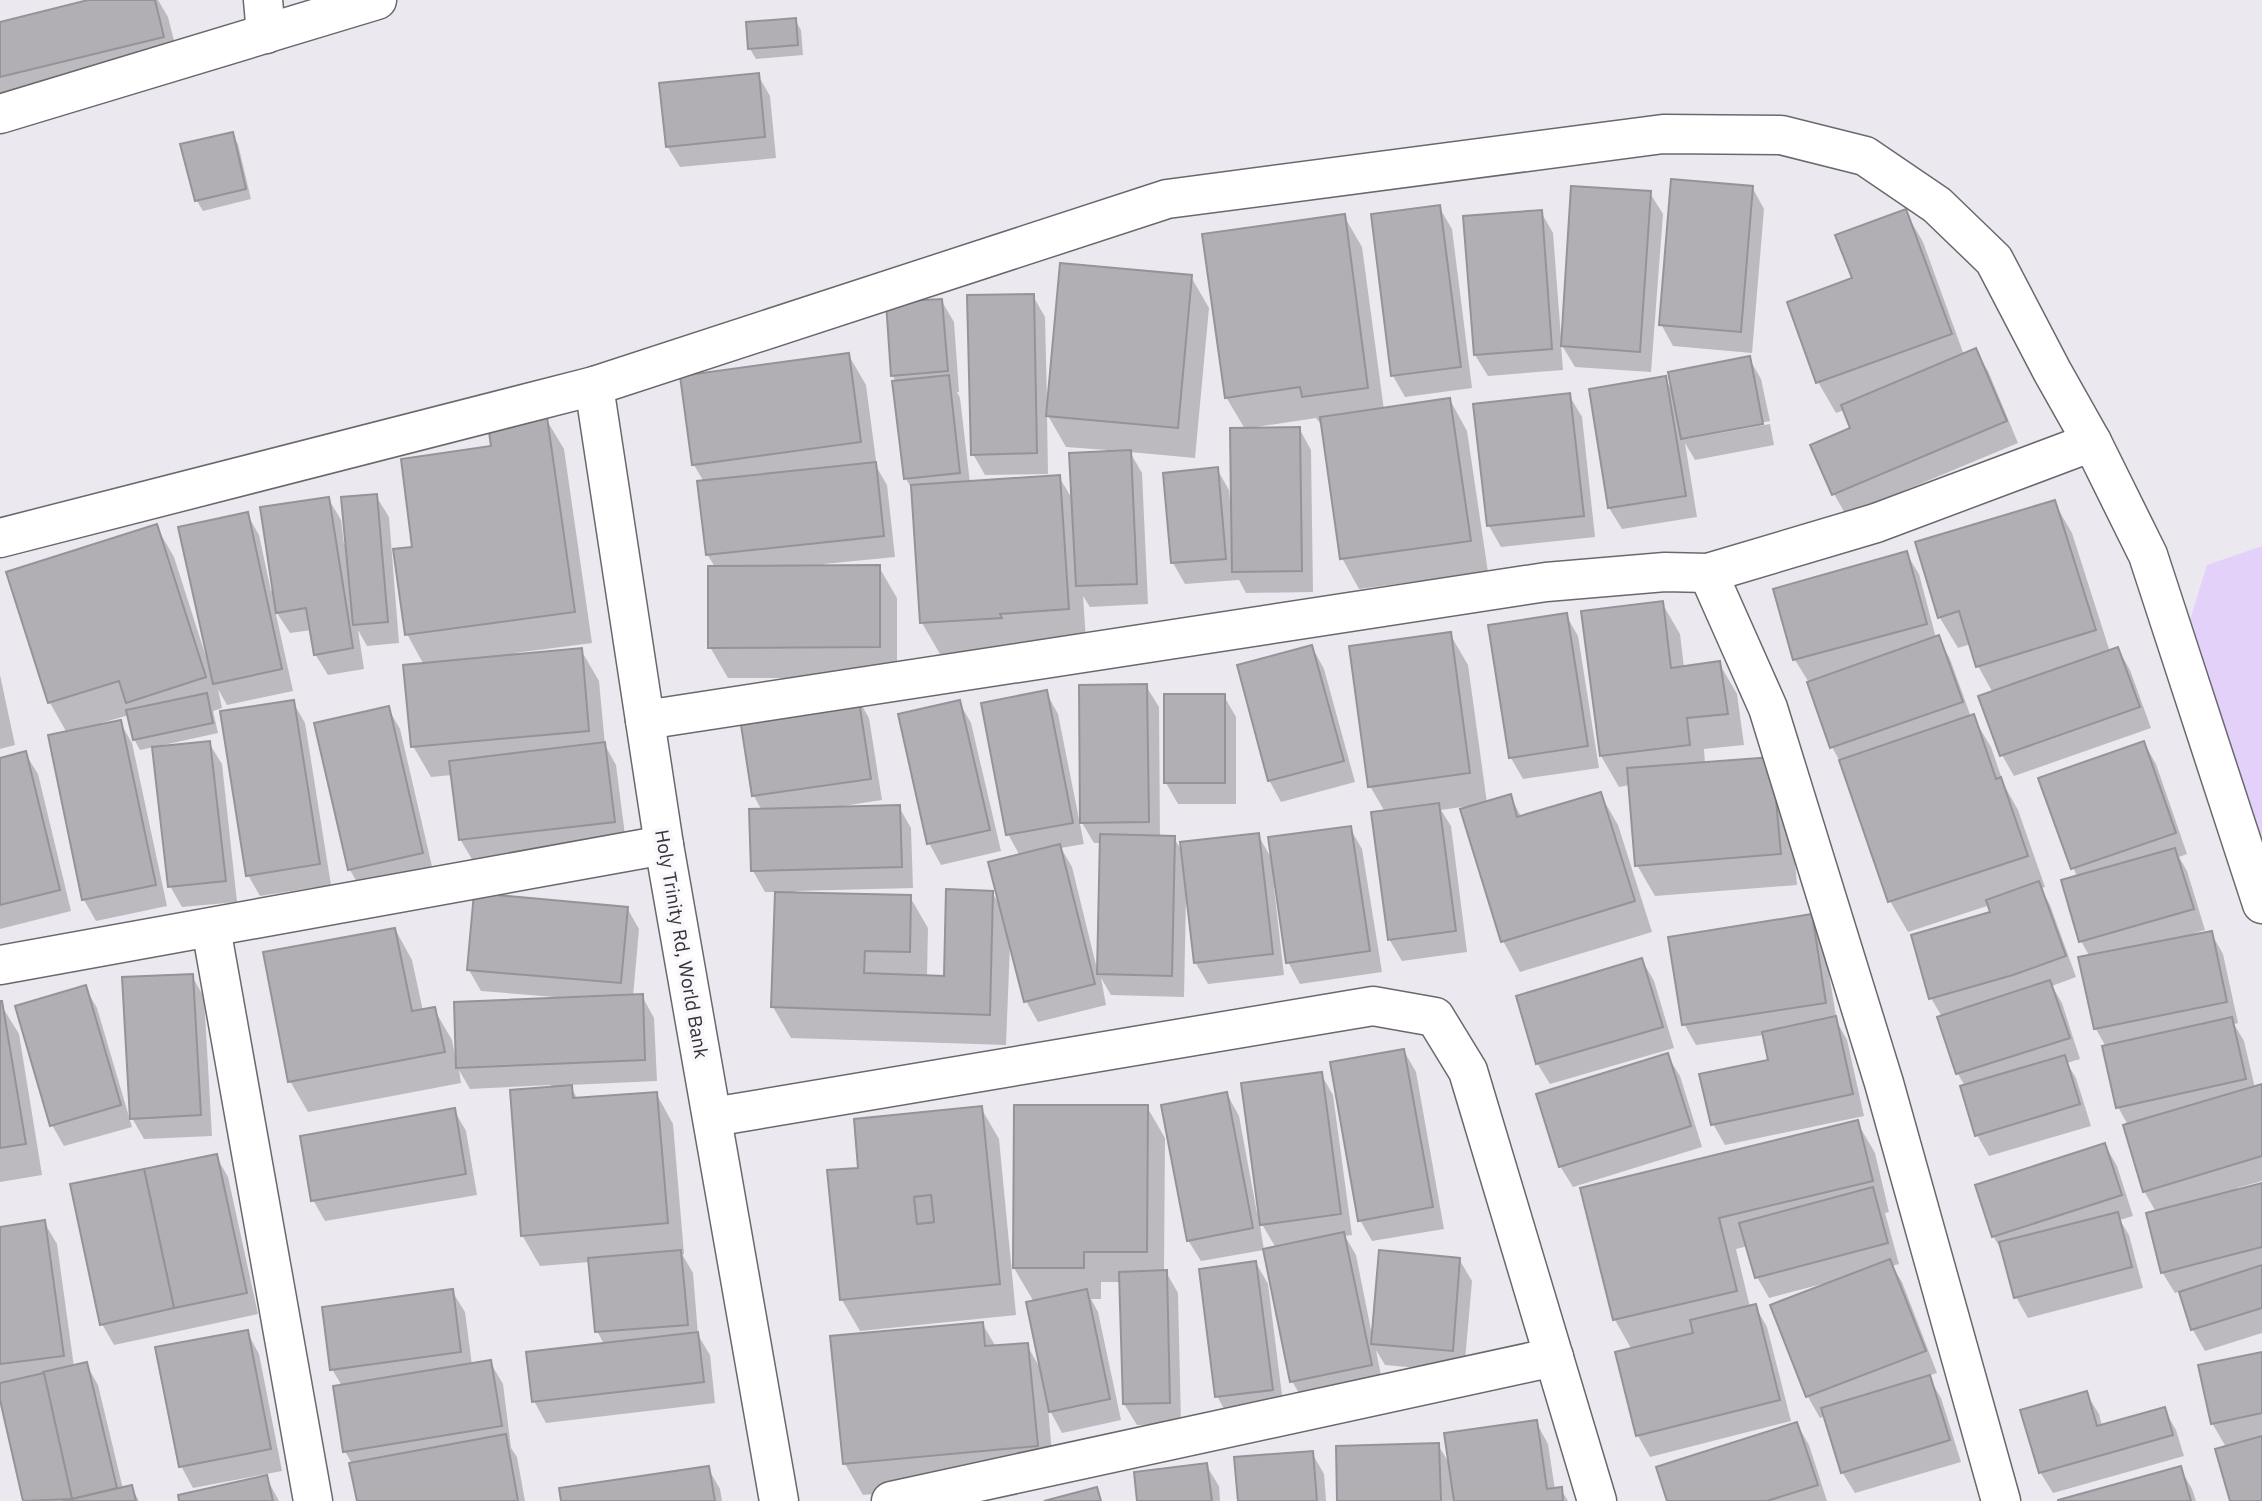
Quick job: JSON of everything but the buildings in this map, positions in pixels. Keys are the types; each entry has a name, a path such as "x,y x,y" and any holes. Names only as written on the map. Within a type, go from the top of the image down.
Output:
{"street":[{"path":"0,114 265,17 377,0"},
{"path":"0,538 594,386 1167,199 1663,134 1781,135 1865,156 1937,205 1994,260 2092,442 2148,555 2262,904"},
{"name":"Holy Trinity Rd, World Bank","path":"594,386 664,845 779,1501"},
{"path":"645,720 1546,582 1665,572 1708,573 1876,523 2092,442"},
{"path":"1708,573 1768,708 1884,1083 2001,1501"},
{"path":"0,965 664,845"},
{"path":"211,928 313,1501"},
{"path":"713,1117 1373,1006 1436,1017 1468,1070 1597,1501"},
{"path":"891,1501 1554,1357"}],"shaded area":[{"path":"2262,546 2262,859 2188,626 2207,565"}]}
